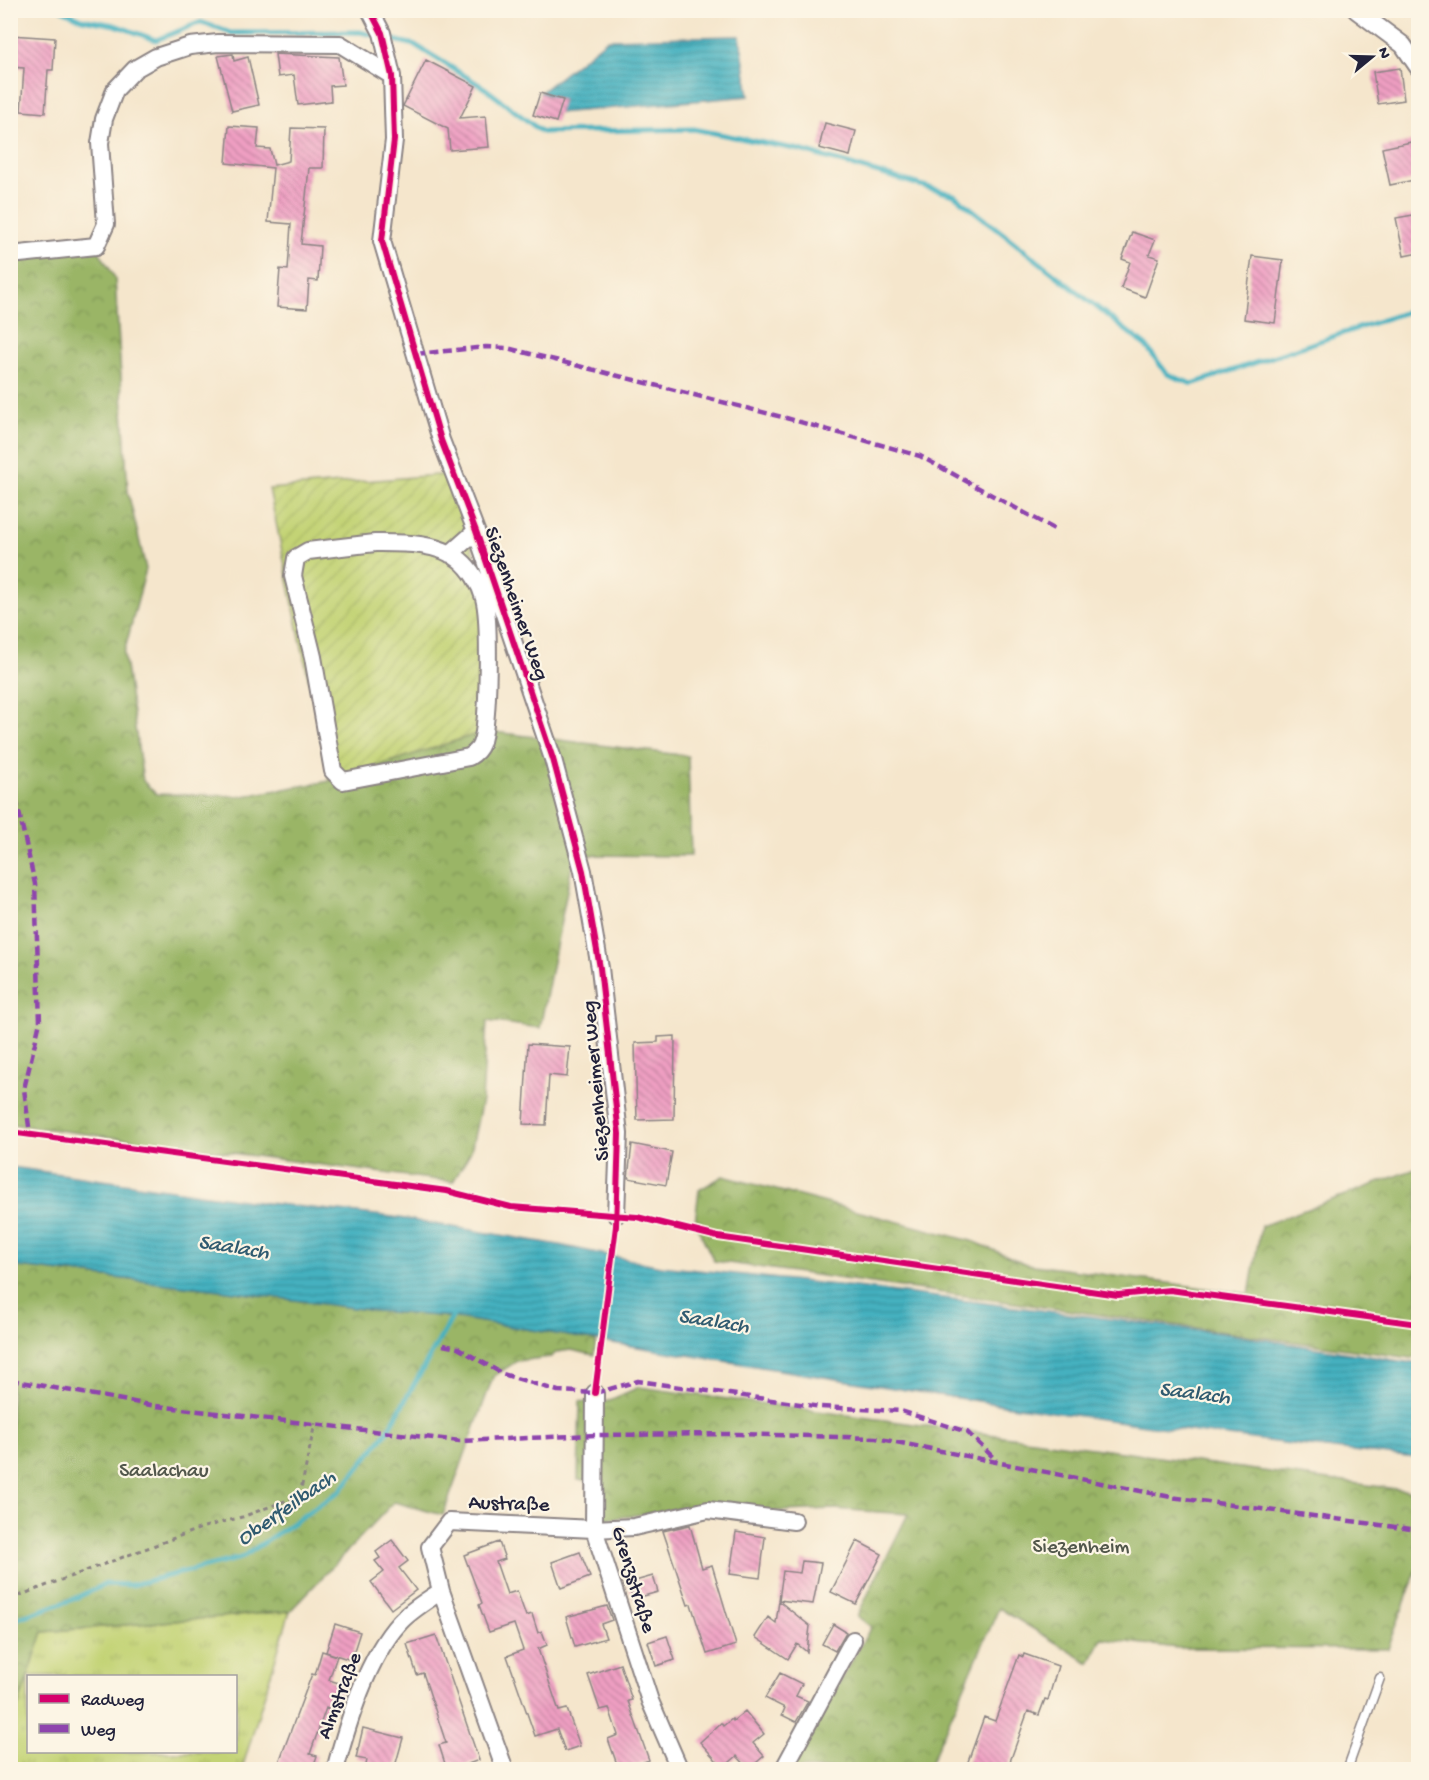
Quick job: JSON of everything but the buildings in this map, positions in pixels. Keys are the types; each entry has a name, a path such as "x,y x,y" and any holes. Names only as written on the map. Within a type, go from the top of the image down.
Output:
{"street":[{"name":"Siezenheimer Weg","path":"370,10 382,33 392,76 394,140 382,241 441,440 476,531 553,759 583,872 600,968 619,1134 616,1221"},
{"path":"1356,10 1403,45 1419,67"},
{"path":"10,255 96,246 106,224 100,143 104,119 115,90 135,69 156,57 190,46 218,43 340,44 392,76"},
{"path":"450,554 476,531"},
{"path":"375,543 404,543 450,554 471,571 486,607 486,712 481,744 469,757 343,782 333,771 315,667 293,576 296,558 308,551 375,543"},
{"name":"Grenzstraße","path":"595,1389 594,1529 650,1701 680,1770"},
{"name":"Austraße","path":"505,1770 441,1591 430,1547 449,1522 594,1529 634,1527 708,1510 794,1521"},
{"name":"Almstraße","path":"335,1770 366,1678 381,1646 401,1620 441,1591"},
{"path":"783,1770 853,1640"}],"lane":[{"path":"1347,1770 1380,1678"}],"path":[{"path":"595,1389 616,1221"},
{"path":"10,1599 204,1527 242,1517 293,1498 302,1485 315,1423"}],"green space":[{"path":"96,246 115,278 128,492 146,569 124,653 143,781 156,794 243,796 330,781 486,731 688,756 691,856 574,855 540,1028 487,1021 482,1100 471,1151 453,1182 11,1124 11,255"},
{"path":"449,474 485,590 486,731 330,781 269,489"},
{"path":"1418,1168 1418,1359 714,1261 695,1222 699,1190 723,1176 975,1242 1026,1264 1249,1294 1261,1226"},
{"name":"Saalachau","path":"11,1266 221,1290 376,1311 451,1317 596,1340 594,1355 571,1350 557,1352 551,1357 517,1361 493,1377 443,1515 394,1502 290,1611 43,1632 11,1728"},
{"name":"Siezenheim","path":"639,1387 1418,1492 1418,1566 1388,1649 1178,1648 1102,1639 1089,1663 999,1608 928,1769 791,1769 871,1627 857,1616 908,1514 833,1509 758,1512 710,1504 603,1520 604,1481 578,1480 580,1401 601,1404"},
{"path":"290,1611 242,1769 11,1770 11,1728 27,1678 27,1753 237,1753 237,1675 28,1675 42,1632"}],"water":[{"path":"740,36 749,96 558,113 563,100 540,93 608,39"},
{"name":"Saalach","path":"11,1167 249,1201 393,1217 559,1245 660,1266 864,1288 1228,1334 1418,1364 1418,1458 1297,1445 1055,1412 451,1317 376,1311 221,1290 11,1266"}],"waterway":[{"path":"62,10 82,19 115,25 156,40 201,22 231,33 360,32 415,45 486,89 542,132 694,129 800,150 954,195 1146,346 1167,374 1192,384 1418,308"},
{"name":"Oberfeilbach","path":"10,1621 71,1600 106,1584 131,1585 241,1558 340,1491 387,1432 454,1314"}],"marked path":[{"path":"416,354 486,347 507,348 786,418 920,456 1056,530"},
{"path":"10,772 35,884 40,1022 24,1089 30,1134"},
{"path":"443,1345 458,1348 503,1374 558,1391 595,1393 638,1381 821,1407 901,1411 967,1432 996,1460"},
{"path":"10,1380 156,1406 460,1441 595,1435 739,1434 876,1438 1171,1497 1418,1530"}],"cycle path":[{"path":"370,10 382,33 392,76 394,140 382,241 441,440 476,531 553,759 583,871 600,968 619,1134 616,1226 595,1393"},
{"path":"10,1132 447,1191 511,1207 637,1217 718,1237 1118,1295 1170,1290 1418,1324"}]}
